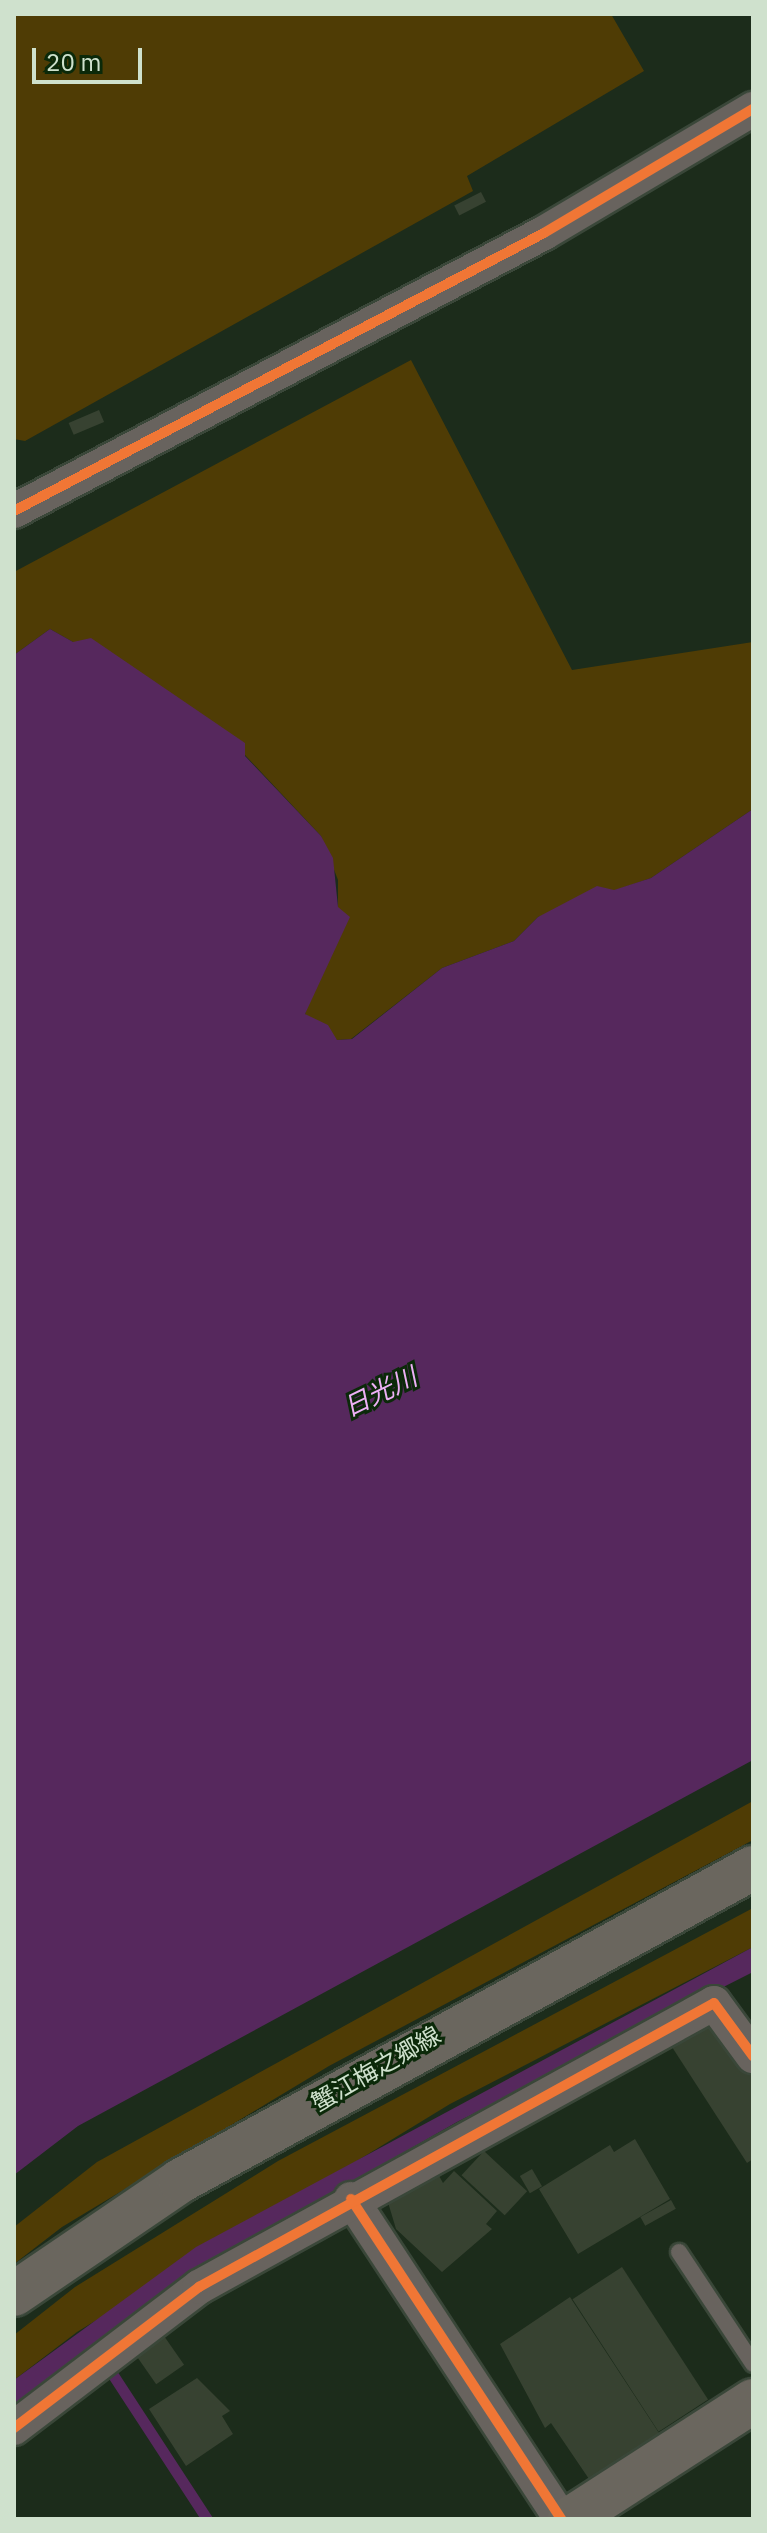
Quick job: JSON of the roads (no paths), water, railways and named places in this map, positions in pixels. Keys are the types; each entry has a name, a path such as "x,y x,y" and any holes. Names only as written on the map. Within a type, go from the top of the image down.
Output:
{"main road":[{"name":"蟹江梅之郷線","path":"14,2294 180,2181 753,1868"},
{"path":"570,2519 753,2401"}],"street":[{"path":"14,511 544,233 753,109"},
{"path":"14,2428 199,2287 351,2199 714,2003 753,2056"},
{"path":"351,2199 561,2519"}],"lane":[{"path":"679,2252 753,2364"}],"water":[{"name":"日光川","path":"50,629 73,642 91,638 245,743 245,756 321,836 333,858 338,907 350,917 305,1014 328,1025 337,1040 352,1039 442,968 514,941 538,917 597,886 614,890 651,878 753,809 753,1760 78,2126 14,2175 14,655"},
{"path":"753,1947 753,1972 457,2122 205,2266 14,2409 14,2380 196,2247"}],"waterway":[{"path":"113,2375 207,2519"}]}
